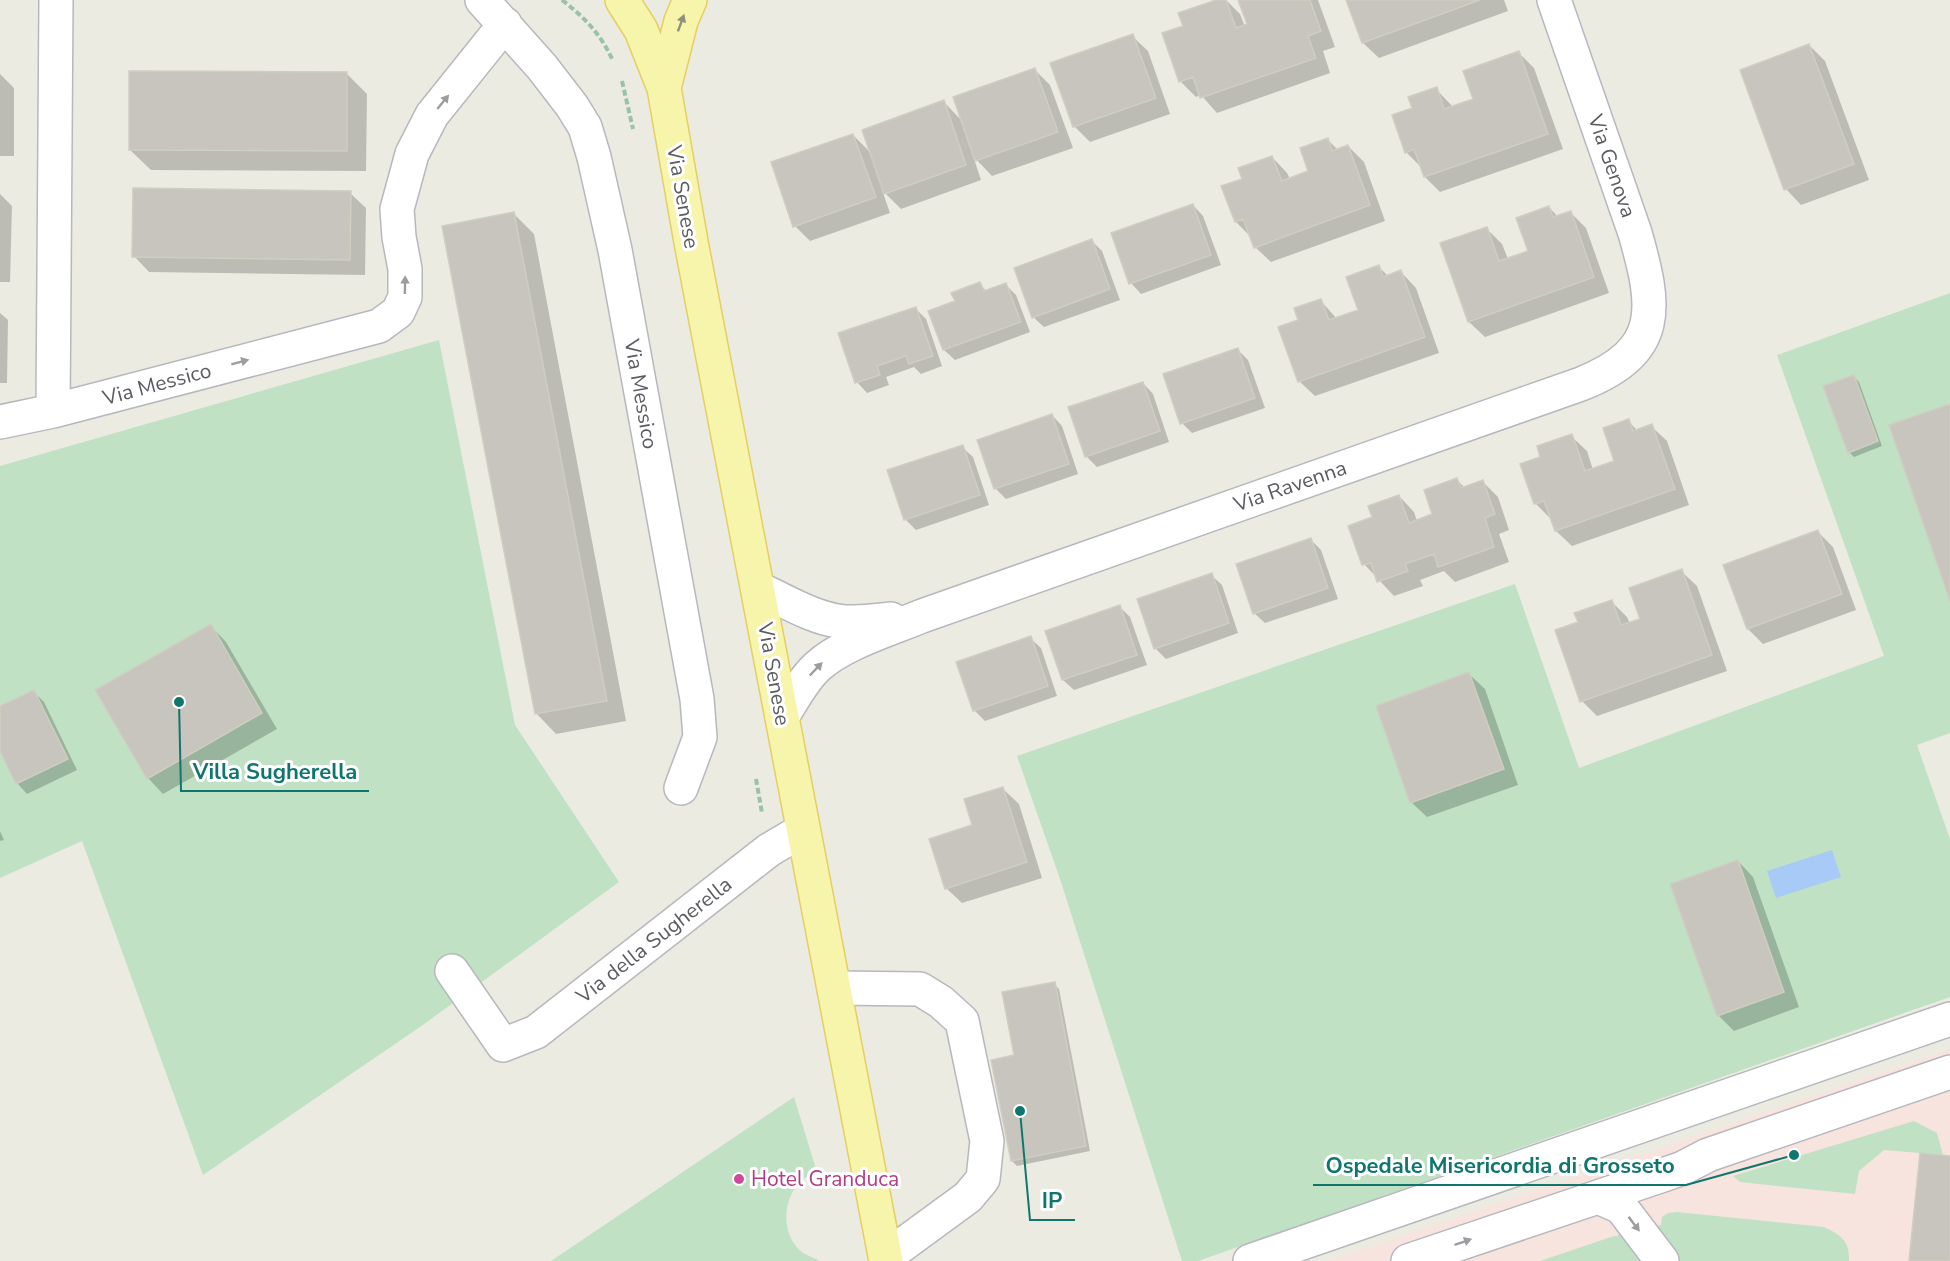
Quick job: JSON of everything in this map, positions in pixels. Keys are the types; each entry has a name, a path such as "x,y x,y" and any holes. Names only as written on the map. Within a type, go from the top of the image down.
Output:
{"main road":[{"name":"Via Senese","path":"622,0 640,30 664,88 691,242 886,1259"},
{"name":"Via Senese","path":"664,88 681,21 690,0"}],"street":[{"path":"53,411 56,0"},
{"name":"Via Messico","path":"482,0 505,24 572,106 585,127 597,169 615,250 697,699 700,737 681,788"},
{"name":"Via Genova","path":"1554,0 1641,254 1650,298 1645,335"},
{"name":"Via Messico","path":"0,422 53,411 379,326 398,312 405,297 405,269 397,209 412,154 432,115 505,24"},
{"name":"Via Ravenna","path":"782,717 806,680 824,660 857,643 922,616 1587,381 1615,367 1633,351 1645,335"},
{"name":"Via Ravenna","path":"759,589 836,621 865,622 922,616"},
{"name":"Via della Sugherella","path":"452,971 503,1045 536,1032 769,850 803,830"},
{"path":"834,988 920,990 941,1002 962,1022 987,1141 983,1179 968,1197 886,1259"},
{"path":"1250,1261 1950,1019"},
{"path":"1408,1261 1683,1168 1708,1155 1950,1072"},
{"path":"1683,1168 1726,1167 1950,1093"},
{"path":"1598,1197 1621,1207 1662,1261"}],"path":[{"path":"561,0 584,17 599,34 615,64"},
{"path":"621,79 635,139"},
{"path":"754,768 769,850"}],"shaded area":[{"path":"1950,1049 1950,1261 1328,1261"}],"green space":[{"path":"1950,293 1950,733 1917,745 1950,839 1950,997 1198,1261 1182,1261 1060,879 1017,756 1515,584 1579,768 1884,656 1777,355"},
{"path":"439,340 515,725 619,882 420,1027 203,1175 82,841 0,878 0,466"},
{"name":"Hotel Granduca","path":"794,1097 816,1169 802,1180 791,1196 787,1213 788,1231 796,1247 820,1261 551,1261"},
{"path":"1914,1121 1937,1133 1943,1155 1884,1150 1859,1171 1855,1194 1740,1182 1733,1176"},
{"path":"1677,1212 1824,1227 1835,1233 1846,1244 1849,1261 1540,1261 1611,1237 1661,1225 1662,1217 1668,1213"}],"water":[{"path":"1832,850 1841,877 1776,898 1767,871"}],"building":[{"path":"1216,0 1226,0 1236,28 1247,24 1238,0 1310,0 1321,31 1308,36 1316,58 1200,98 1193,77 1179,82 1162,33 1183,26 1178,13"},
{"path":"1346,0 1480,0 1362,43"},
{"path":"1133,34 1156,98 1073,127 1050,63"},
{"path":"1809,44 1854,164 1784,190 1740,70"},
{"path":"1519,51 1548,134 1424,177 1414,149 1405,153 1392,115 1412,108 1408,97 1437,87 1444,109 1473,99 1463,71"},
{"path":"1035,68 1058,132 975,161 953,97"},
{"path":"129,71 347,72 347,151 129,150"},
{"path":"944,100 966,165 884,194 862,130"},
{"path":"853,134 876,197 793,227 771,162"},
{"path":"1328,138 1332,151 1348,145 1370,205 1254,248 1243,219 1235,222 1221,186 1242,179 1238,168 1272,156 1282,181 1308,171 1300,148"},
{"path":"133,188 351,191 350,260 132,257"},
{"path":"1193,204 1211,255 1129,284 1111,233"},
{"path":"1549,206 1553,217 1571,211 1594,277 1468,322 1440,243 1487,227 1499,261 1528,251 1516,218"},
{"path":"514,212 607,701 535,714 442,226"},
{"path":"1092,239 1110,289 1032,318 1014,268"},
{"path":"1379,265 1383,277 1401,270 1425,337 1298,382 1278,327 1298,320 1294,308 1321,299 1329,320 1358,310 1346,277"},
{"path":"980,282 984,291 1006,283 1021,322 943,350 928,311 955,301 951,293"},
{"path":"916,307 933,356 909,364 906,356 877,366 880,375 855,383 838,333"},
{"path":"1238,348 1255,398 1180,424 1163,374"},
{"path":"1854,375 1878,441 1848,453 1823,386"},
{"path":"1143,382 1160,431 1085,457 1068,407"},
{"path":"1950,404 1950,601 1889,425"},
{"path":"1052,414 1069,464 994,489 977,440"},
{"path":"1629,419 1633,431 1652,424 1675,489 1555,531 1544,501 1534,504 1520,464 1540,457 1537,446 1572,434 1585,471 1614,461 1603,428"},
{"path":"963,445 980,495 904,520 887,470"},
{"path":"1457,478 1461,488 1483,480 1495,514 1485,518 1494,547 1438,567 1434,554 1405,564 1408,571 1377,582 1371,563 1362,565 1348,526 1372,517 1368,506 1399,495 1409,523 1432,514 1424,490"},
{"path":"1818,530 1842,594 1747,629 1723,565"},
{"path":"1311,538 1328,588 1253,614 1236,564"},
{"path":"1682,569 1712,655 1580,702 1555,630 1578,622 1574,613 1612,600 1621,625 1640,619 1629,588"},
{"path":"1212,573 1229,623 1154,649 1137,599"},
{"path":"1120,605 1137,655 1062,680 1045,631"},
{"path":"211,624 262,713 147,779 95,690"},
{"path":"1031,636 1048,686 973,711 956,662"},
{"path":"1469,672 1504,769 1410,803 1376,706"},
{"path":"34,690 68,759 16,784 0,751 0,706"},
{"path":"1003,787 1027,862 945,889 929,839 972,825 964,799"},
{"path":"1738,860 1784,992 1717,1016 1670,884"},
{"path":"1055,982 1086,1146 1011,1161 991,1060 1014,1055 1002,992"},
{"path":"1920,1153 1950,1156 1950,1261 1909,1261"}],"place":[{"name":"Villa Sugherella","path":"179,702"},
{"name":"IP","path":"1020,1111"},
{"name":"Ospedale Misericordia di Grosseto","path":"1794,1155"},
{"name":"Hotel Granduca","path":"739,1179"}]}
